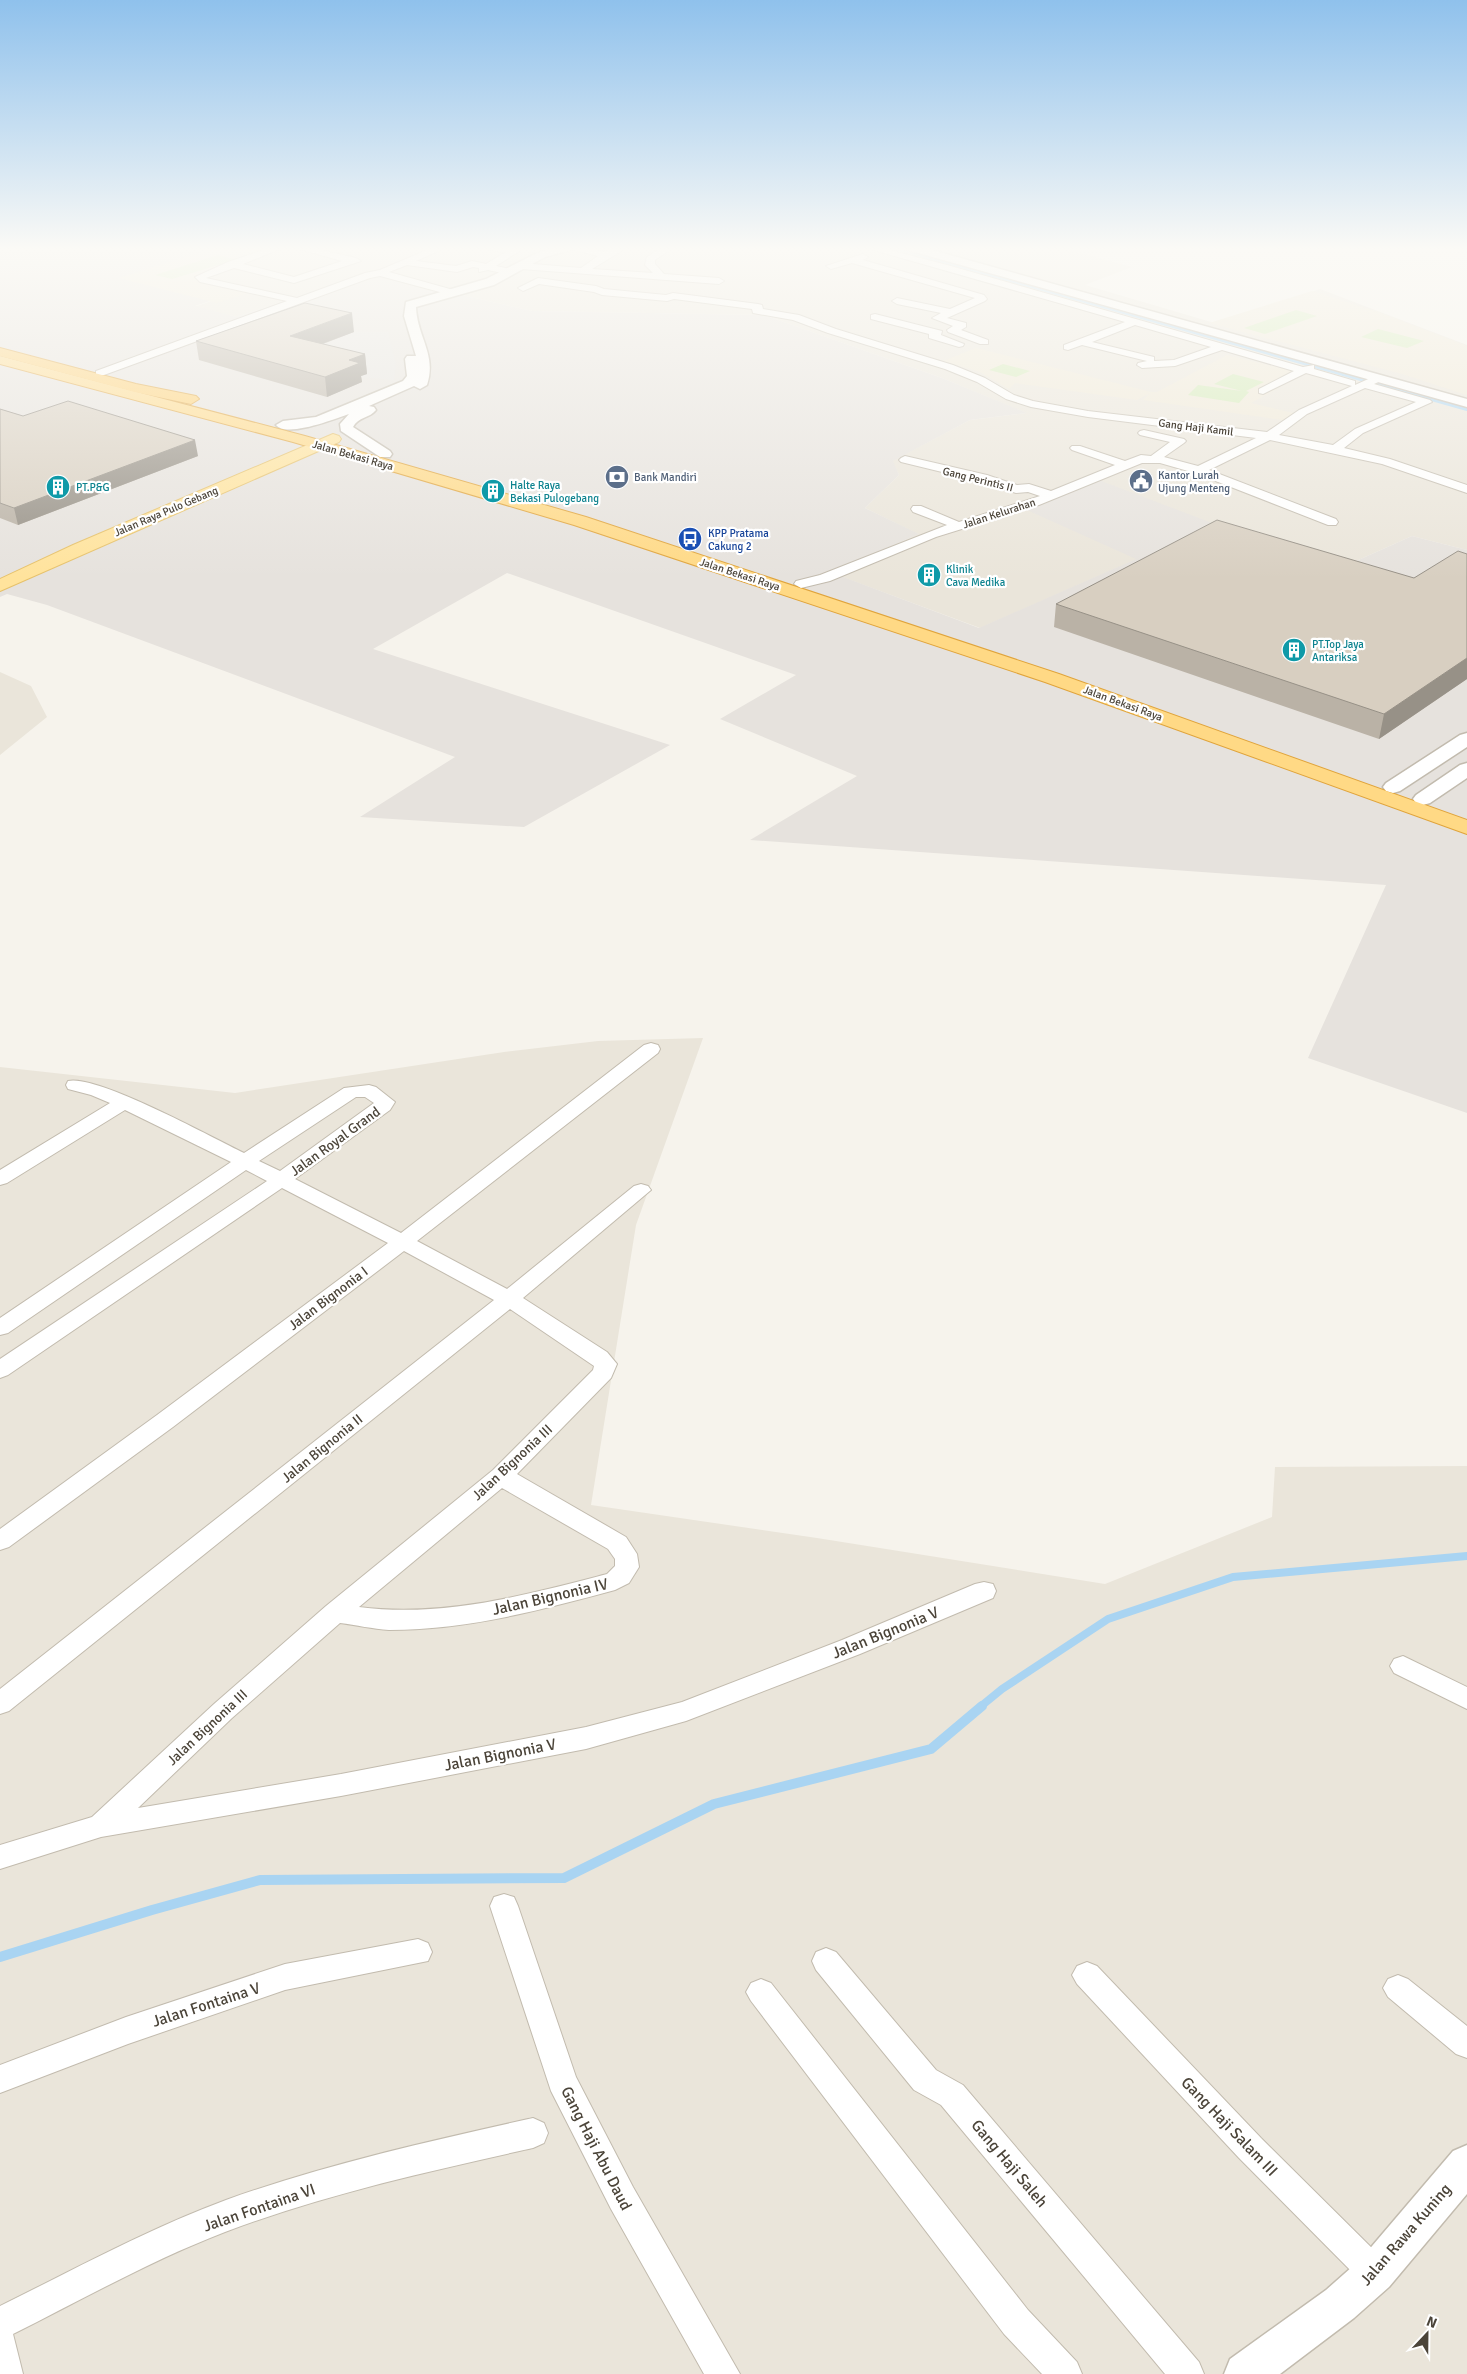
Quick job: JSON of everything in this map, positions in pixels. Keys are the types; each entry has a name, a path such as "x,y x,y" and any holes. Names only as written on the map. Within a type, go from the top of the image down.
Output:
{"highway":[{"path":"19,358 134,388 190,399"},
{"name":"Jalan Bekasi Raya","path":"44,358 283,425 326,442 385,454 585,518 1052,678 1393,787 1467,813"},
{"name":"Jalan Bekasi Raya","path":"0,360 326,442 801,584 1003,651 1467,827"}],"main road":[{"name":"Jalan Raya Pulo Gebang","path":"0,586 79,549 326,442"}],"street":[{"path":"100,373 142,358"},
{"path":"412,358 414,384"},
{"name":"Gang Haji Kamil","path":"919,358 968,374 1010,397 1031,404 1098,415 1269,436 1386,461 1467,489"},
{"path":"932,362 940,358"},
{"path":"1132,358 1146,362 1175,363 1190,358"},
{"path":"1269,358 1467,403"},
{"path":"1284,358 1352,383"},
{"path":"1263,392 1310,367"},
{"path":"1199,470 1269,436 1303,412 1372,382 1426,402 1359,431 1335,449"},
{"path":"283,425 319,421 414,384"},
{"path":"385,454 346,428 346,423 350,418 414,384"},
{"path":"1144,433 1180,441 1154,459"},
{"path":"1076,448 1125,465"},
{"name":"Jalan Kelurahan","path":"801,584 825,578 932,534 1018,508 1141,459 1154,459 1199,470 1332,522"},
{"name":"Gang Perintis II","path":"905,460 983,478 1016,489 1029,488 1050,495"},
{"path":"917,509 959,526"},
{"path":"1393,787 1467,738"},
{"path":"1423,799 1467,769"},
{"name":"Jalan Bignonia I","path":"0,1541 118,1457 403,1242 651,1049"},
{"name":"Jalan Bignonia III","path":"75,1085 98,1090 159,1118 403,1242 509,1299 599,1357 606,1364 603,1372 501,1476 335,1613 223,1711 100,1826"},
{"name":"Jalan Royal Grand","path":"0,1328 351,1092 369,1091 385,1102 383,1106 281,1180 0,1370"},
{"path":"0,1179 123,1103"},
{"name":"Jalan Bignonia II","path":"0,1704 509,1299 641,1190"},
{"name":"Jalan Bignonia IV","path":"335,1613 388,1620 459,1616 523,1605 615,1581 626,1570 628,1563 626,1553 617,1543 501,1476"},
{"name":"Jalan Bignonia V","path":"0,1857 100,1826 341,1785 586,1738 686,1711 851,1647 984,1591"},
{"path":"1402,1666 1467,1699"},
{"name":"Gang Haji Abu Daud","path":"504,1906 562,2081 622,2198 723,2374"},
{"name":"Jalan Fontaina V","path":"0,2079 126,2030 285,1977 418,1952"},
{"name":"Gang Haji Saleh","path":"826,1961 925,2080 952,2095 1187,2374"},
{"name":"Gang Haji Salam III","path":"1088,1975 1250,2148 1375,2273"},
{"path":"1398,1988 1467,2044"},
{"path":"761,1992 1016,2322 1065,2374"},
{"name":"Jalan Fontaina VI","path":"0,2323 184,2233 264,2204 393,2164 533,2133"},
{"name":"Jalan Rawa Kuning","path":"1248,2373 1340,2304 1375,2273 1467,2164"},
{"path":"0,2342 6,2374"}],"shaded area":[{"path":"0,358 885,358 942,378 1027,413 970,420 893,461 899,475 865,508 919,534 830,572 979,628 1136,559 1018,506 1096,479 1336,570 1412,536 1467,550 1467,1113 1308,1058 1386,885 750,840 857,776 720,719 796,675 507,573 373,649 670,745 524,827 360,817 455,757 47,605 7,594 0,597"},
{"path":"338,358 394,358 396,365 394,380 359,377 366,374"},
{"path":"885,358 1467,358 1467,550 1412,536 1336,570 1137,559 980,628 829,572 918,534 865,508 899,475 892,461 970,420 1026,413 942,378"},
{"path":"951,358 1015,358 1151,392 1157,392 1222,358 1238,358 1304,374 1251,403 1297,414 1290,421 1143,400 1150,393 1137,400 1015,383 1009,389 980,372 943,361"},
{"path":"1341,358 1467,358 1467,395 1402,374"},
{"path":"0,672 31,686 47,717 0,755"},
{"path":"703,1038 636,1225 591,1505 817,1538 1105,1584 1272,1517 1275,1467 1467,1466 1467,2374 0,2374 0,1067 235,1093 504,1052 598,1041"}],"green space":[{"path":"1003,364 1030,371 1016,377 989,370"},
{"path":"1233,374 1264,382 1246,391 1249,392 1239,403 1188,395 1198,385 1242,391 1214,384"}],"building":[{"path":"256,358 355,358 349,360 360,363 325,377"},
{"name":"PT.P&G","path":"68,401 195,440 14,508 0,503 0,409 23,416"},
{"name":"PT.Top Jaya Antariksa","path":"1217,520 1414,578 1458,551 1467,554 1467,658 1384,714 1056,604"}],"waterway":[{"path":"1286,358 1467,409"},
{"path":"980,1707 1002,1689 1108,1619 1233,1577 1467,1556"},
{"path":"0,1957 152,1910 260,1880 564,1878 714,1804 931,1749 982,1706"}],"place":[{"name":"Bank Mandiri","path":"617,477"},
{"name":"Kantor Lurah Ujung Menteng","path":"1141,481"},
{"name":"PT.P&G","path":"58,487"},
{"name":"Halte Raya Bekasi Pulogebang","path":"493,491"},
{"name":"KPP Pratama Cakung 2","path":"690,539"},
{"name":"Klinik Cava Medika","path":"929,575"},
{"name":"PT.Top Jaya Antariksa","path":"1294,650"}]}
